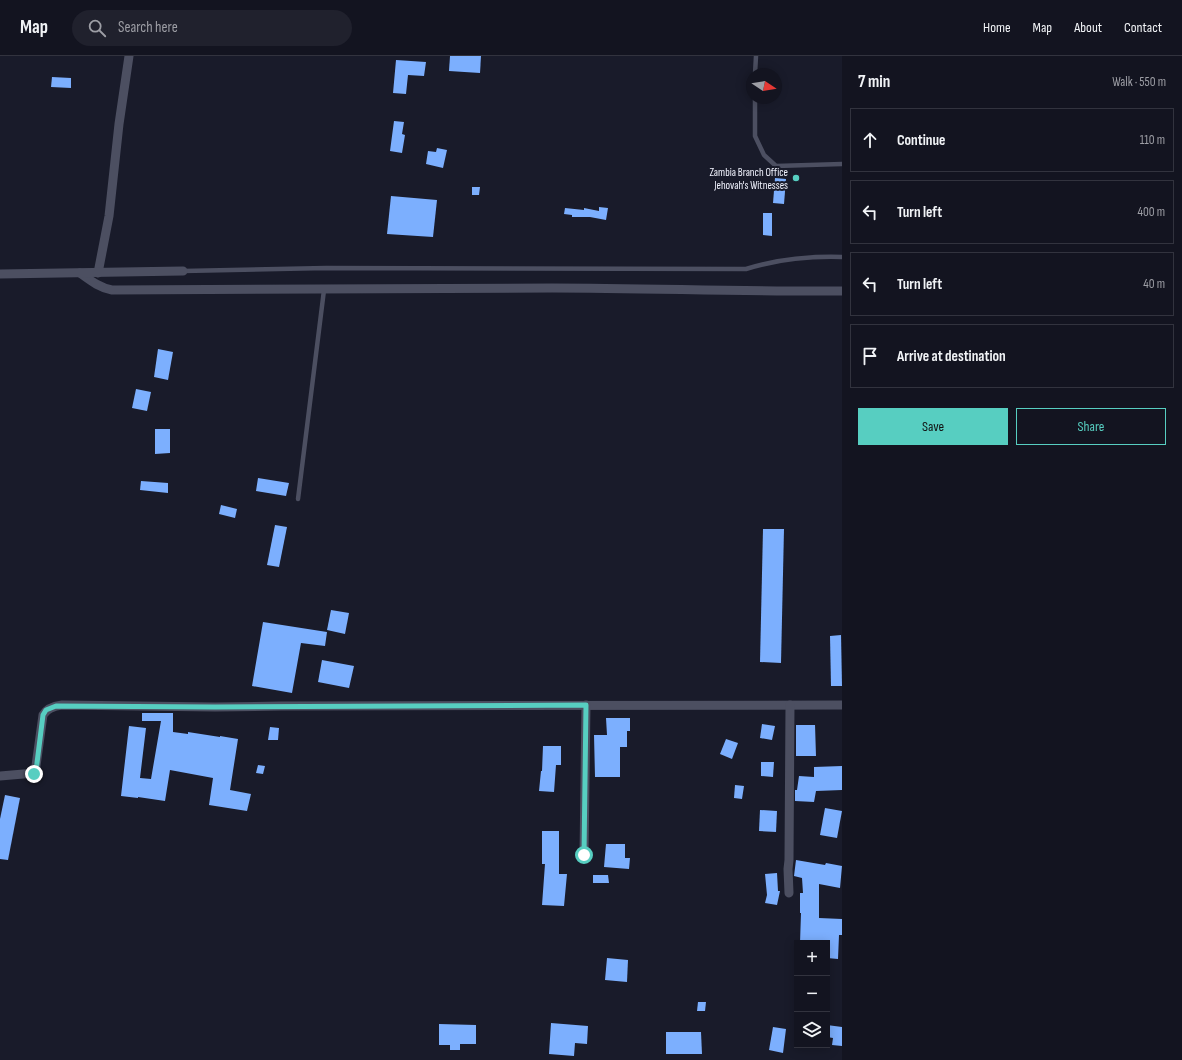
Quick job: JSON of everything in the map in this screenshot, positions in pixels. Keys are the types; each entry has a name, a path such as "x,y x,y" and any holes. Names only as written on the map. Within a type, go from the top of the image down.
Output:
{"street":[{"path":"98,273 109,216 119,124 129,56"},
{"path":"0,274 183,271"},
{"path":"80,273 105,289 112,290 516,288 842,290"},
{"path":"584,855 586,705"},
{"path":"789,893 790,705"},
{"path":"0,776 35,773 43,715 46,710 56,706 215,707 842,705"}],"lane":[{"path":"756,56 756,68"},
{"path":"755,104 755,136 764,155 776,166 842,164"},
{"path":"183,271 326,268 746,269 766,263 815,257 842,257"},
{"path":"298,499 324,290"}],"building":[{"path":"450,56 481,56 480,73 449,71"},
{"path":"396,60 426,62 424,76 408,75 406,94 393,93"},
{"path":"52,77 71,78 71,88 51,87"},
{"path":"394,121 404,122 402,134 405,135 402,153 390,151"},
{"path":"437,148 447,150 443,168 426,164 428,151 436,152"},
{"path":"775,178 786,179 784,204 773,203"},
{"path":"472,187 480,187 479,195 472,195"},
{"path":"391,196 437,200 433,237 387,234"},
{"path":"599,207 608,208 606,220 590,217 572,217 572,215 564,214 565,208 584,210 584,208 599,211"},
{"path":"763,213 772,213 772,236 763,235"},
{"path":"158,349 173,352 168,380 154,377"},
{"path":"136,389 151,392 147,411 132,408"},
{"path":"155,429 170,429 170,453 155,454"},
{"path":"258,478 289,483 286,496 256,491"},
{"path":"141,481 168,483 168,493 140,490"},
{"path":"221,505 237,509 235,518 219,514"},
{"path":"275,525 287,527 279,567 267,565"},
{"path":"763,529 784,529 781,663 760,662"},
{"path":"331,610 349,613 345,634 327,630"},
{"path":"263,622 327,632 325,646 301,643 292,693 252,686"},
{"path":"841,635 842,686 831,686 830,636"},
{"path":"322,660 354,666 349,688 318,682"},
{"path":"142,713 173,713 173,732 188,734 188,732 238,739 230,790 251,794 247,811 209,805 213,778 170,770 165,801 121,796 129,726 146,728 140,778 151,779 161,721 142,721"},
{"path":"606,718 630,718 630,731 627,731 627,747 620,747 620,777 595,777 594,735 607,735"},
{"path":"762,724 775,726 772,740 760,738"},
{"path":"796,725 815,725 816,756 796,756"},
{"path":"270,727 279,728 278,740 268,740"},
{"path":"726,739 738,743 732,759 720,754"},
{"path":"543,746 561,746 561,765 556,765 554,792 539,791 542,771"},
{"path":"761,762 774,762 773,777 761,776"},
{"path":"258,765 265,766 263,774 256,773"},
{"path":"842,766 842,790 816,791 814,802 795,801 795,790 797,790 799,776 814,777 814,767"},
{"path":"735,785 744,786 742,799 734,798"},
{"path":"5,795 20,798 8,860 0,859 0,819"},
{"path":"825,808 842,811 837,838 820,835"},
{"path":"760,810 777,811 776,832 759,831"},
{"path":"542,831 559,831 559,874 567,874 564,906 542,905 545,864 542,864"},
{"path":"606,844 625,844 625,858 630,858 629,869 604,867"},
{"path":"796,860 825,865 826,863 842,866 840,888 819,884 819,918 842,919 842,935 839,935 838,959 830,958 830,940 800,940 800,893 803,893 802,878 794,876"},
{"path":"777,873 778,891 780,891 777,905 765,903 767,895 765,874"},
{"path":"593,875 608,875 609,883 593,883"},
{"path":"607,958 628,960 627,982 605,980"},
{"path":"698,1002 706,1002 705,1011 697,1011"},
{"path":"551,1023 588,1026 587,1044 575,1043 574,1056 549,1054"},
{"path":"439,1024 476,1025 476,1044 460,1044 460,1050 450,1050 450,1045 439,1045"},
{"path":"830,1025 842,1027 842,1046 832,1045 833,1038 830,1038"},
{"path":"773,1027 786,1029 783,1053 769,1050"},
{"path":"666,1032 701,1032 702,1054 666,1054"}],"place":[{"name":"Zambia Branch Office Jehovah's Witnesses","path":"796,178"}],"route":[{"path":"34,774 36,771 43,715 46,710 62,705 427,707 586,705 584,855"}]}
